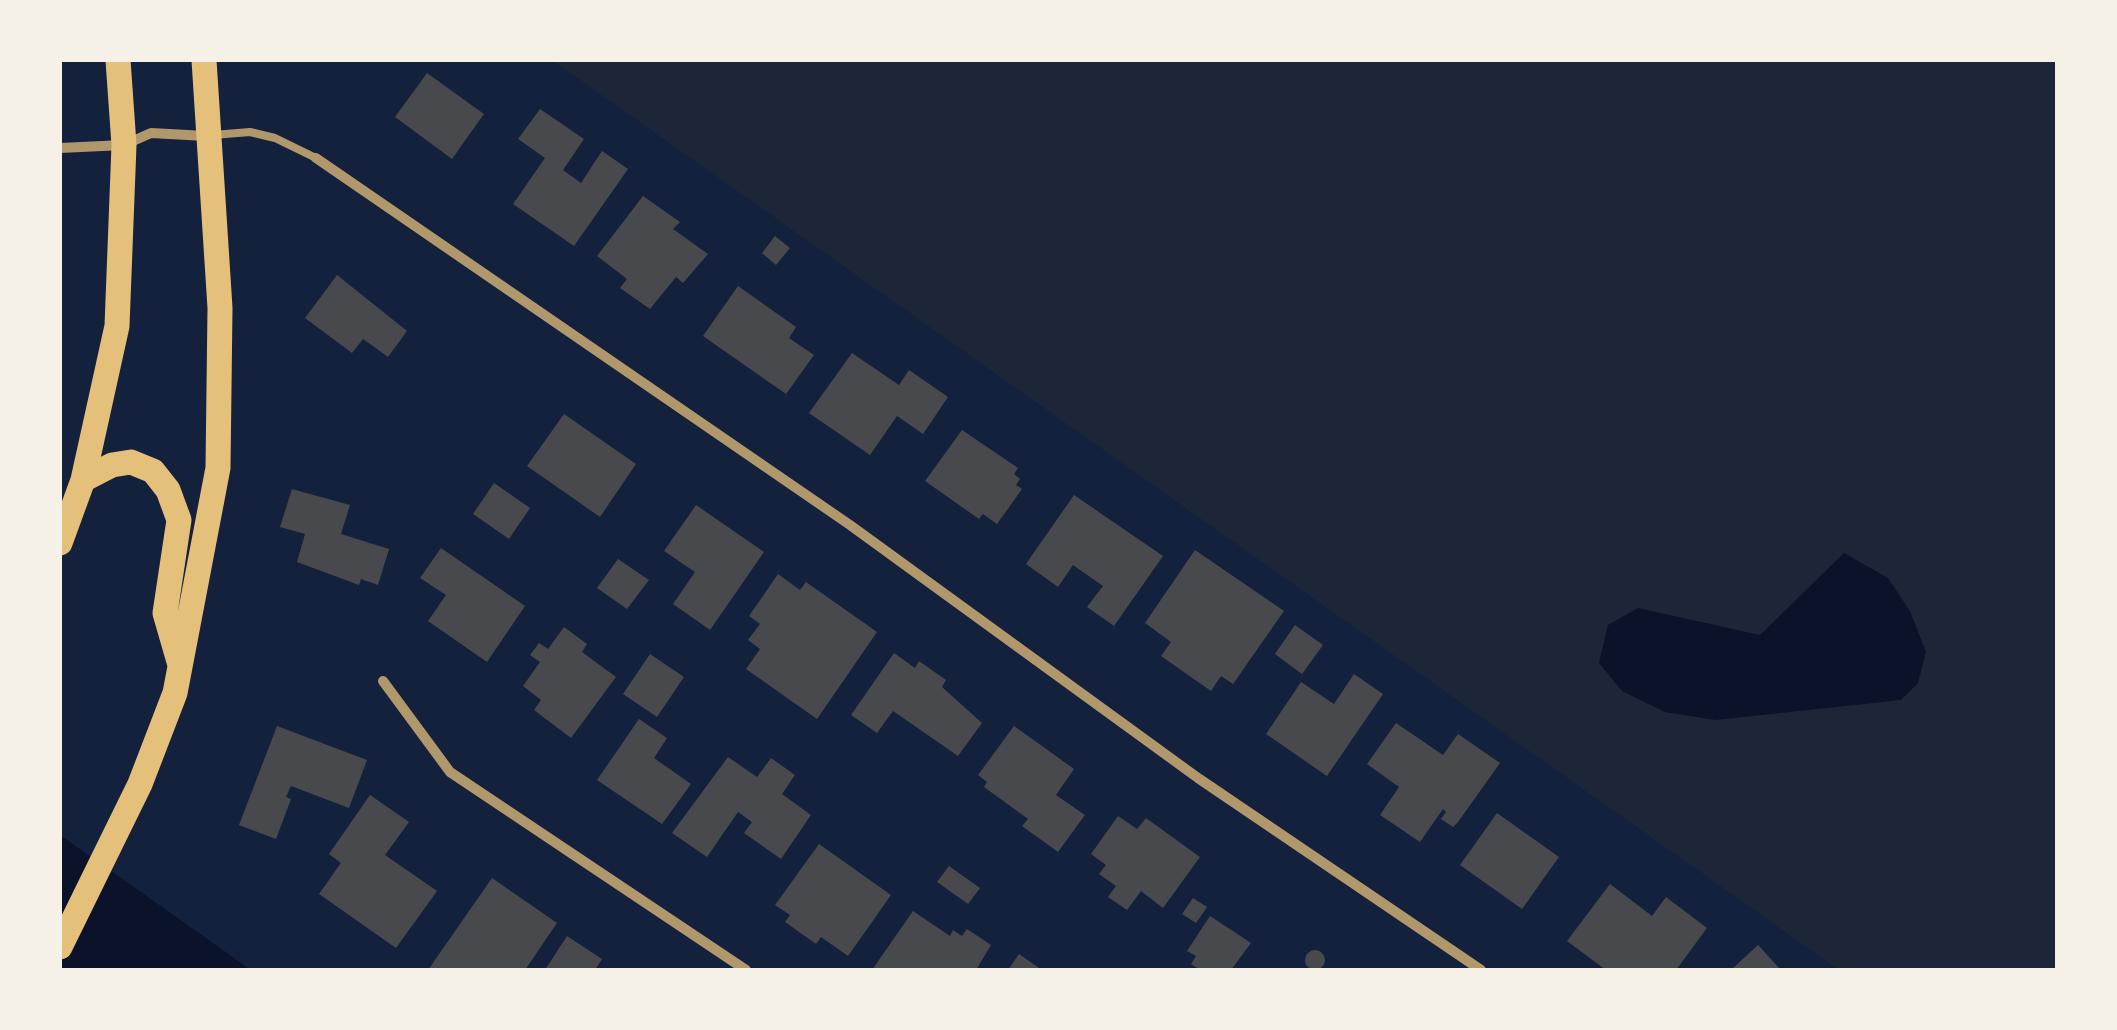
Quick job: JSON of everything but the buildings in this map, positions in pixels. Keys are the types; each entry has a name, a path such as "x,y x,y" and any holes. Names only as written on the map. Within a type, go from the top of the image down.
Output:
{"main road":[{"path":"60,543 83,480 117,326 124,145 118,60"},
{"path":"60,946 140,784 181,670 218,468 220,308 204,60"},
{"path":"83,480 112,465 132,462 153,471 168,490 179,520 165,613 181,670"}],"street":[{"path":"60,148 124,145 151,133 209,136"},
{"path":"316,158 850,525 1198,778 1481,970"},
{"path":"383,681 450,772 746,970"}],"lane":[{"path":"209,136 250,132 275,138 316,158"}],"shaded area":[{"path":"552,60 2057,60 2057,970 1839,970"},
{"path":"1844,553 1888,578 1910,611 1926,652 1918,683 1901,700 1716,720 1665,712 1622,691 1599,663 1608,625 1638,608 1760,635"},
{"path":"60,835 141,892 251,970 60,970"}]}
